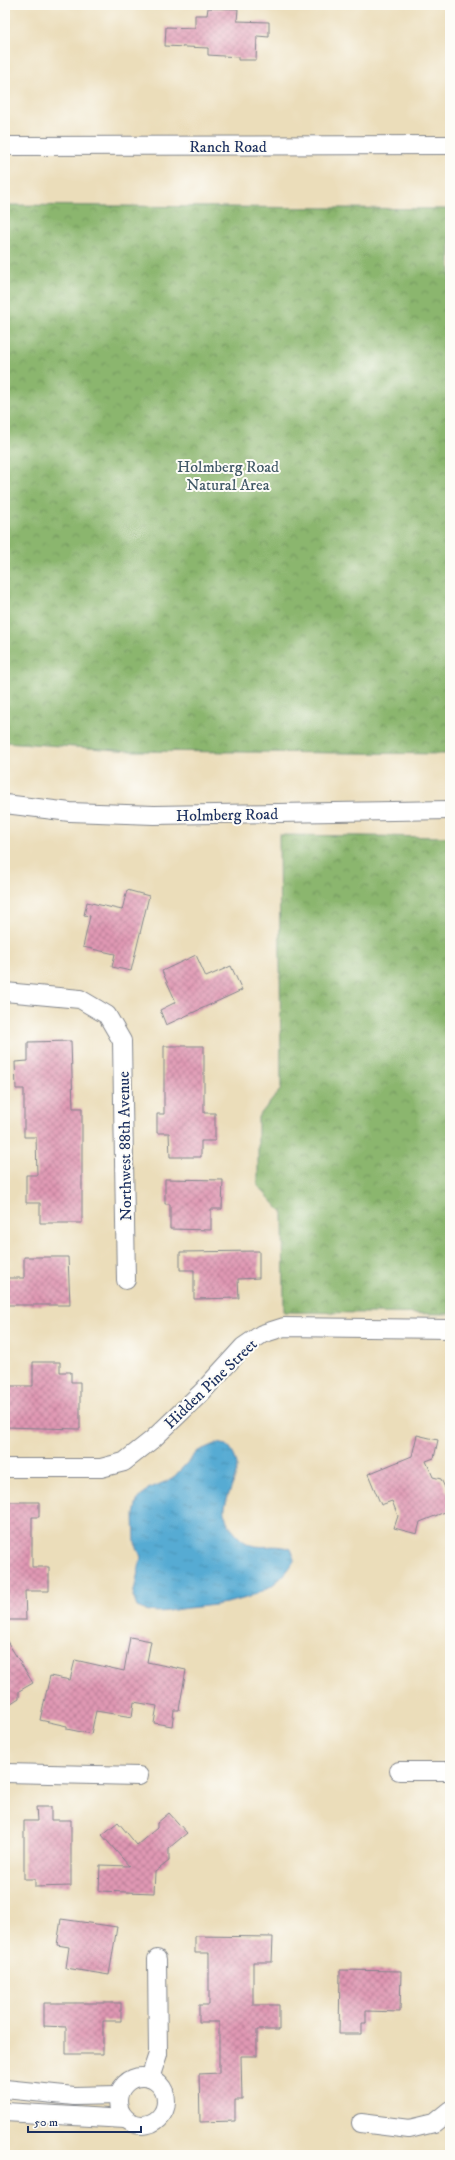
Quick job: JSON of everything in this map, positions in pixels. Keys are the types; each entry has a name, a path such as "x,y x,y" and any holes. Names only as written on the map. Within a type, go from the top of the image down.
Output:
{"street":[{"name":"Ranch Road","path":"5,146 450,145"},
{"name":"Holmberg Road","path":"5,804 70,812 154,815 450,810"},
{"name":"Northwest 88th Avenue","path":"5,992 80,999 107,1015 122,1041 126,1280"},
{"name":"Hidden Pine Street","path":"5,1468 101,1468 124,1462 164,1428 202,1392 243,1348 262,1334 284,1327 450,1328"},
{"path":"399,1771 450,1771"},
{"path":"5,1773 139,1776"},
{"path":"150,2078 158,2054 157,1959"},
{"path":"134,2078 150,2078 162,2087 167,2102 165,2110 155,2122 148,2125 132,2124 125,2119 118,2108 118,2095 122,2088 134,2078"},
{"path":"5,2089 74,2096 118,2095"},
{"path":"361,2123 409,2129 434,2123 450,2110"},
{"path":"5,2112 125,2119"}],"green space":[{"name":"Holmberg Road Natural Area","path":"5,205 450,209 450,754 131,751 5,742"},
{"path":"279,835 450,837 450,1314 284,1312 283,1213 258,1186 258,1117 281,1089"}],"water":[{"path":"217,1443 227,1445 234,1455 237,1464 235,1476 225,1508 225,1516 228,1524 238,1537 247,1543 256,1546 280,1546 291,1549 295,1559 286,1572 275,1583 249,1597 219,1604 162,1612 144,1610 137,1607 133,1596 141,1557 135,1543 134,1515 137,1501 148,1489 172,1479 198,1451"}],"building":[{"path":"208,8 238,9 237,21 269,22 269,37 257,36 256,60 238,60 238,57 208,55 208,48 165,46 166,27 195,28 195,15 207,15"},
{"path":"127,890 149,896 131,971 112,967 115,954 83,947 90,916 84,915 87,902 122,910"},
{"path":"196,955 206,977 231,966 242,990 166,1025 160,1010 176,1002 162,971"},
{"path":"71,1041 73,1108 82,1108 82,1223 40,1223 40,1203 26,1203 26,1175 37,1175 36,1137 24,1137 24,1089 16,1089 15,1062 28,1061 28,1042"},
{"path":"164,1046 204,1046 204,1113 215,1113 215,1141 201,1141 201,1157 170,1157 169,1133 157,1133 157,1114 164,1114"},
{"path":"165,1179 223,1180 222,1209 211,1209 211,1230 170,1229 170,1204 165,1204"},
{"path":"259,1251 259,1278 238,1279 239,1298 194,1299 194,1270 180,1270 180,1252"},
{"path":"24,1257 68,1257 70,1305 5,1305 5,1278 24,1278"},
{"path":"33,1362 60,1362 60,1372 71,1372 71,1382 80,1382 80,1429 5,1427 5,1386 33,1386"},
{"path":"417,1435 438,1440 434,1458 426,1461 433,1477 441,1479 447,1492 450,1493 450,1510 420,1522 417,1534 394,1528 398,1516 392,1501 381,1505 368,1474 412,1456"},
{"path":"5,1502 39,1502 39,1517 32,1517 32,1567 49,1567 49,1591 25,1591 26,1620 5,1620"},
{"path":"130,1637 151,1641 147,1662 186,1670 179,1710 174,1710 172,1726 154,1723 157,1706 134,1702 132,1717 96,1711 91,1734 67,1729 67,1726 40,1720 50,1676 70,1680 75,1660 124,1671"},
{"path":"5,1638 33,1683 19,1691 19,1698 5,1707"},
{"path":"36,1807 51,1807 51,1820 71,1820 71,1886 35,1887 35,1879 24,1879 24,1821 37,1821"},
{"path":"169,1813 187,1833 169,1848 169,1861 155,1872 154,1893 99,1891 100,1865 129,1866 102,1835 118,1822 137,1845 157,1828 157,1823"},
{"path":"61,1919 117,1927 109,1975 66,1968 69,1947 57,1945"},
{"path":"195,1936 273,1937 272,1962 253,1962 253,2005 279,2005 279,2030 257,2030 257,2056 241,2056 242,2100 235,2100 235,2121 200,2122 199,2074 219,2073 219,2022 199,2022 199,2005 209,2005 209,1953 195,1953"},
{"path":"340,1970 401,1971 400,2012 366,2011 366,2023 362,2023 362,2034 339,2034"},
{"path":"44,2003 121,2003 121,2021 103,2021 103,2054 66,2054 66,2027 44,2026"}]}
